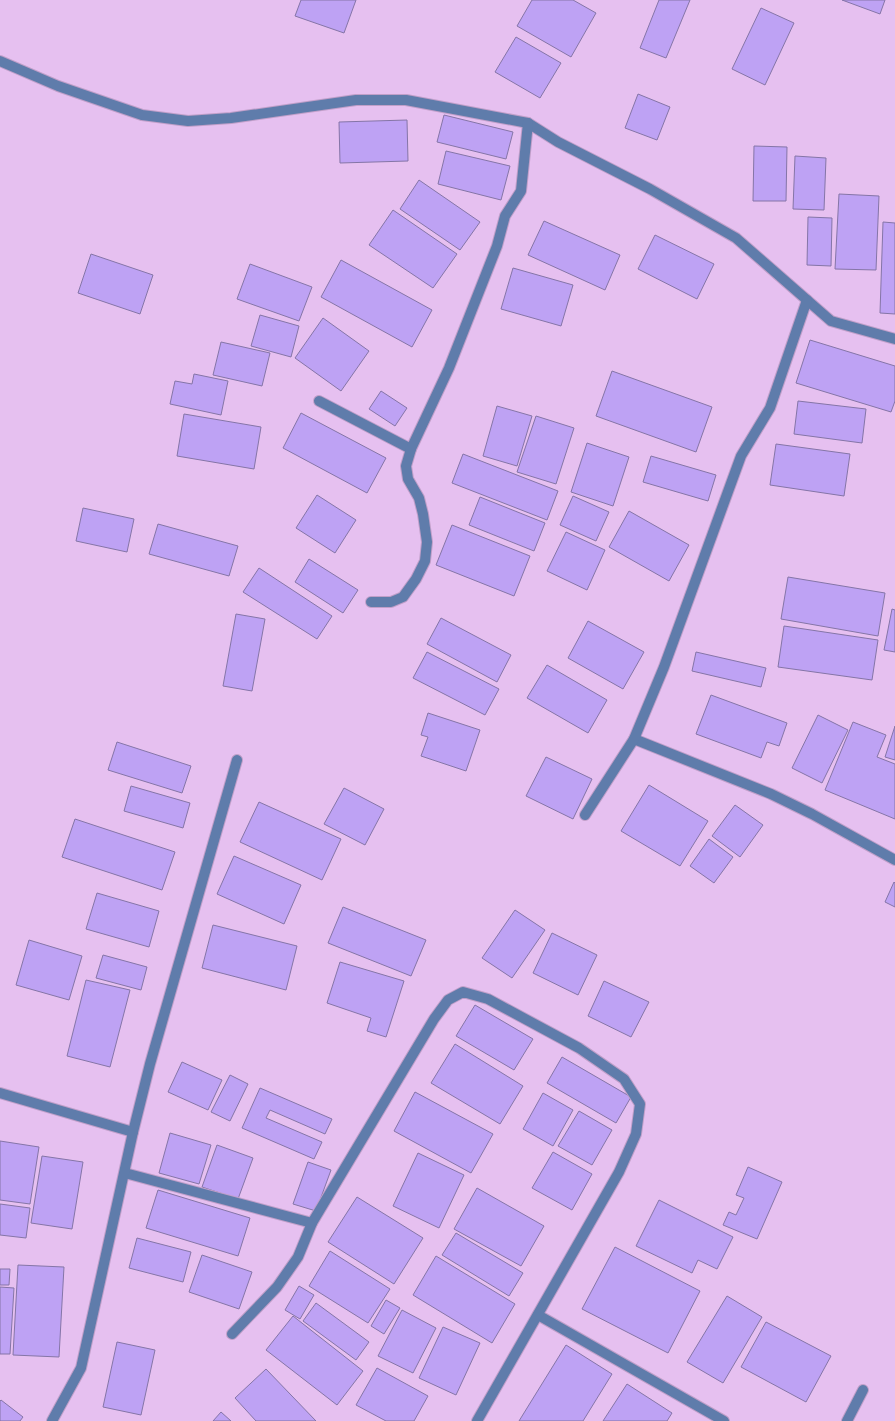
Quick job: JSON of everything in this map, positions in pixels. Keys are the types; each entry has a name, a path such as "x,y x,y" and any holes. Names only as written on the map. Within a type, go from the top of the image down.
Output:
{"street":[{"path":"0,61 58,86 142,116 188,121 231,118 356,100 406,100 528,123 558,142 650,189 736,238 831,321 895,339"},
{"path":"371,602 391,602 403,597 416,579 425,561 427,542 424,514 419,498 408,479 406,466 411,449 449,368 497,246 505,216 521,191 528,123"},
{"path":"585,816 634,739 664,667 741,456 770,408 807,300"},
{"path":"319,401 411,449"},
{"path":"634,739 771,794 812,814 895,860"},
{"path":"52,1421 81,1368 133,1132 237,760"},
{"path":"232,1334 277,1287 298,1257 312,1224 434,1019 448,1000 463,992 488,999 594,1058 624,1079 640,1104 636,1134 619,1172 477,1421"},
{"path":"0,1093 133,1132"},
{"path":"125,1173 312,1224"},
{"path":"538,1315 724,1421"},
{"path":"847,1421 863,1390"}],"building":[{"path":"301,0 356,0 344,33 295,16"},
{"path":"532,0 573,0 596,13 571,57 517,26"},
{"path":"659,0 690,0 666,58 640,48"},
{"path":"842,0 885,0 880,14"},
{"path":"761,8 794,23 765,85 732,69"},
{"path":"516,37 561,63 540,98 495,72"},
{"path":"638,94 670,107 657,140 625,128"},
{"path":"444,115 513,132 506,159 437,142"},
{"path":"407,120 408,161 340,163 339,122"},
{"path":"754,146 787,147 786,201 753,201"},
{"path":"446,151 510,166 501,200 438,184"},
{"path":"795,156 826,158 824,210 793,209"},
{"path":"419,180 480,222 460,250 400,209"},
{"path":"839,194 879,196 876,270 835,269"},
{"path":"393,210 457,254 433,288 369,245"},
{"path":"808,217 832,218 831,266 807,265"},
{"path":"544,221 620,255 605,290 528,255"},
{"path":"883,222 895,223 895,314 880,313"},
{"path":"655,235 714,264 697,299 638,269"},
{"path":"91,254 153,275 140,314 78,293"},
{"path":"341,260 432,310 412,347 321,297"},
{"path":"250,264 312,287 299,321 237,299"},
{"path":"513,268 573,285 561,326 501,309"},
{"path":"260,315 299,326 291,357 251,346"},
{"path":"323,318 369,351 341,391 295,358"},
{"path":"810,340 895,366 895,401 891,412 796,383"},
{"path":"221,342 270,353 262,386 213,375"},
{"path":"612,371 712,407 696,452 596,416"},
{"path":"194,374 228,381 221,415 170,404 175,381 192,384"},
{"path":"381,391 407,408 395,426 369,409"},
{"path":"798,401 866,409 862,443 794,434"},
{"path":"497,406 532,416 517,466 483,456"},
{"path":"301,413 386,458 367,493 283,448"},
{"path":"184,414 261,427 254,469 177,456"},
{"path":"536,416 574,428 556,484 517,472"},
{"path":"587,443 629,457 613,506 571,492"},
{"path":"776,444 850,454 844,496 770,485"},
{"path":"463,454 558,491 547,520 452,483"},
{"path":"651,456 716,475 708,501 643,482"},
{"path":"317,495 356,520 335,553 296,528"},
{"path":"573,496 609,512 596,541 560,525"},
{"path":"480,497 545,523 534,551 469,525"},
{"path":"83,508 134,519 127,552 76,541"},
{"path":"629,511 689,545 669,581 609,547"},
{"path":"158,524 238,546 229,576 149,554"},
{"path":"452,525 530,556 514,596 436,565"},
{"path":"566,532 605,550 587,590 547,571"},
{"path":"309,559 358,590 343,613 295,582"},
{"path":"259,568 332,616 317,639 243,592"},
{"path":"788,577 885,593 878,636 781,619"},
{"path":"892,609 895,610 895,652 884,650"},
{"path":"236,614 265,619 252,691 223,686"},
{"path":"441,618 511,655 497,682 427,644"},
{"path":"588,621 644,652 623,689 568,658"},
{"path":"784,626 878,640 872,680 778,667"},
{"path":"427,652 499,689 485,715 413,678"},
{"path":"696,652 766,668 761,687 692,671"},
{"path":"547,665 607,700 588,733 527,698"},
{"path":"711,695 787,723 779,746 767,742 761,758 696,734"},
{"path":"428,713 480,730 466,771 421,756 428,737 421,735"},
{"path":"818,715 848,730 822,783 792,768"},
{"path":"853,722 886,735 877,757 895,764 895,819 825,790"},
{"path":"895,726 895,760 885,757"},
{"path":"117,742 191,766 182,793 108,770"},
{"path":"546,757 592,779 573,819 526,796"},
{"path":"649,785 708,821 680,866 621,831"},
{"path":"131,786 190,803 183,828 124,811"},
{"path":"344,788 384,809 365,845 324,824"},
{"path":"259,802 341,839 322,880 240,842"},
{"path":"735,805 763,825 740,857 712,836"},
{"path":"75,819 175,852 162,890 62,857"},
{"path":"709,839 733,857 714,883 690,866"},
{"path":"234,856 301,885 284,924 217,894"},
{"path":"895,883 895,907 885,902"},
{"path":"97,893 159,911 149,947 86,929"},
{"path":"343,907 426,940 411,976 328,943"},
{"path":"515,910 545,930 512,978 482,958"},
{"path":"213,925 297,946 286,990 202,968"},
{"path":"552,933 597,955 578,995 533,973"},
{"path":"29,940 82,956 69,1000 16,985"},
{"path":"103,955 147,967 141,990 96,978"},
{"path":"340,962 404,981 386,1037 367,1031 371,1018 327,1003"},
{"path":"86,980 130,990 110,1067 67,1056"},
{"path":"604,981 649,1002 631,1037 588,1016"},
{"path":"475,1005 533,1039 514,1070 456,1036"},
{"path":"455,1044 523,1086 500,1124 431,1083"},
{"path":"562,1057 631,1097 616,1123 547,1083"},
{"path":"182,1062 222,1080 208,1110 168,1092"},
{"path":"230,1075 248,1084 230,1121 211,1112"},
{"path":"260,1088 332,1119 325,1134 270,1110 266,1118 322,1142 314,1159 242,1128"},
{"path":"415,1092 493,1134 471,1173 394,1131"},
{"path":"543,1093 573,1110 553,1146 523,1129"},
{"path":"579,1111 612,1130 592,1165 558,1146"},
{"path":"170,1133 211,1145 199,1184 159,1173"},
{"path":"0,1141 39,1147 30,1204 0,1200"},
{"path":"217,1145 253,1158 238,1199 202,1187"},
{"path":"553,1152 592,1174 572,1210 532,1188"},
{"path":"418,1153 464,1175 439,1228 393,1206"},
{"path":"42,1156 83,1162 72,1229 31,1223"},
{"path":"308,1162 331,1170 316,1211 293,1204"},
{"path":"748,1167 782,1182 757,1239 723,1225 729,1212 736,1215 744,1198 736,1195"},
{"path":"477,1188 544,1226 521,1266 454,1229"},
{"path":"158,1190 250,1218 238,1256 146,1228"},
{"path":"357,1197 423,1238 394,1284 328,1242"},
{"path":"659,1200 733,1237 717,1269 698,1260 692,1273 636,1246"},
{"path":"0,1204 30,1208 26,1238 0,1235"},
{"path":"456,1233 523,1273 509,1296 442,1255"},
{"path":"137,1238 191,1252 183,1282 129,1268"},
{"path":"615,1247 700,1291 668,1353 582,1309"},
{"path":"330,1251 390,1289 368,1323 309,1286"},
{"path":"202,1255 252,1272 239,1309 189,1292"},
{"path":"436,1256 515,1304 492,1343 413,1295"},
{"path":"18,1265 64,1267 59,1357 13,1355"},
{"path":"0,1269 10,1269 9,1285 0,1285"},
{"path":"299,1286 314,1295 300,1319 285,1310"},
{"path":"0,1287 14,1288 10,1354 0,1354"},
{"path":"727,1296 762,1317 723,1383 687,1362"},
{"path":"386,1300 400,1308 384,1334 371,1326"},
{"path":"316,1303 369,1342 356,1360 303,1321"},
{"path":"402,1310 436,1328 413,1373 378,1356"},
{"path":"293,1316 363,1371 337,1405 266,1350"},
{"path":"766,1322 831,1356 806,1402 741,1367"},
{"path":"443,1327 480,1343 456,1395 419,1378"},
{"path":"117,1342 155,1350 141,1415 103,1407"},
{"path":"566,1345 612,1374 583,1421 519,1421"},
{"path":"377,1368 428,1396 414,1421 386,1421 356,1405"},
{"path":"266,1369 316,1421 256,1421 235,1398"},
{"path":"627,1384 672,1413 667,1421 603,1421"},
{"path":"1,1400 23,1417 20,1421 0,1421"},
{"path":"221,1412 231,1421 213,1421"}]}
